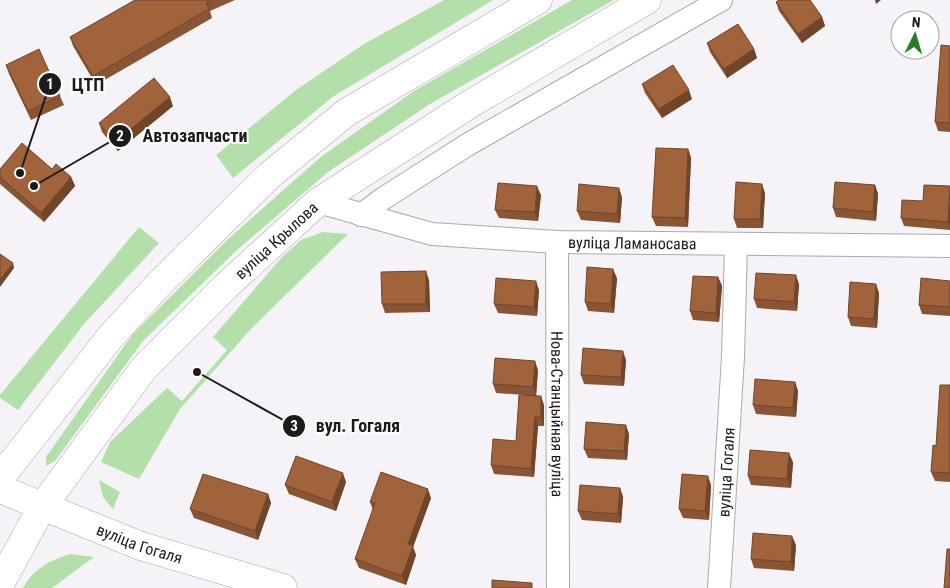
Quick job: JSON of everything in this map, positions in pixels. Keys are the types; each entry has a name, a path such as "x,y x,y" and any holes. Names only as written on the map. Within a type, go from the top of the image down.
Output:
{"main road":[{"path":"0,478 112,335 161,282 271,174 347,112 538,0"},
{"name":"вуліца Крылова","path":"0,584 42,507 144,368 226,286 318,202 470,104 647,0"},
{"name":"вуліца Гогаля","path":"0,489 141,546 283,588"}],"street":[{"path":"361,215 384,198 467,145 721,0"},
{"name":"вуліца Ламаносава","path":"318,202 432,234 557,242 950,246"},
{"name":"Нова-Станцыйная вуліца","path":"557,242 558,588"},
{"name":"вуліца Гогаля","path":"718,588 733,357 736,244"}],"green space":[{"path":"444,0 493,0 334,96 233,178 216,155 296,90 364,44"},
{"path":"572,0 614,0 430,104 328,172 237,250 143,341 55,461 46,466 46,457 132,335 228,239 322,156 414,91"},
{"path":"139,227 159,243 84,324 18,410 0,398 0,395"},
{"path":"323,232 348,234 251,329 180,409 139,479 101,462 110,442 167,388 182,401 227,350 213,337 283,256 301,240"},
{"path":"99,480 120,492 113,509 103,497"},
{"path":"70,554 94,557 52,588 23,588 37,570 55,559"}],"building":[{"path":"135,0 212,0 206,3 209,9 93,76 70,37"},
{"path":"779,0 810,0 822,17 798,34 776,2"},
{"path":"738,24 754,49 724,69 707,43"},
{"path":"941,45 950,46 950,123 935,122"},
{"path":"39,49 60,96 28,111 6,65"},
{"path":"673,65 689,90 659,109 642,84"},
{"path":"154,78 170,97 115,142 99,123"},
{"path":"22,143 52,169 56,164 71,177 41,213 0,177 0,169"},
{"path":"656,148 688,149 685,218 652,217"},
{"path":"736,182 762,184 760,219 734,219"},
{"path":"835,182 875,185 873,212 833,208"},
{"path":"498,183 537,186 535,212 495,210"},
{"path":"579,184 619,188 617,214 577,211"},
{"path":"924,185 950,186 948,222 901,218 902,200 923,201"},
{"path":"0,254 13,263 0,280"},
{"path":"587,267 613,269 611,304 585,302"},
{"path":"426,271 426,304 382,304 381,272"},
{"path":"756,273 796,275 794,302 754,299"},
{"path":"693,276 718,277 716,313 690,311"},
{"path":"496,278 536,281 534,307 494,304"},
{"path":"921,278 950,281 950,307 919,305"},
{"path":"850,282 876,284 874,319 848,317"},
{"path":"583,348 623,351 621,377 581,375"},
{"path":"495,358 535,361 533,387 493,384"},
{"path":"755,379 795,382 793,408 753,405"},
{"path":"940,385 950,385 950,473 931,472 933,445 936,446"},
{"path":"519,395 541,396 541,417 535,417 531,469 491,465 493,439 516,441"},
{"path":"586,422 626,425 624,451 584,449"},
{"path":"750,450 789,453 787,479 748,476"},
{"path":"296,456 343,473 332,502 285,485"},
{"path":"381,472 428,489 408,544 413,546 402,576 355,559 375,503 370,502"},
{"path":"203,474 268,494 255,531 190,509"},
{"path":"682,474 708,476 705,511 679,509"},
{"path":"580,485 620,488 618,514 578,511"},
{"path":"753,533 792,536 791,562 751,559"},
{"path":"947,549 950,549 950,588 944,588"},
{"path":"492,580 532,583 532,588 492,588"}],"place":[{"name":"ЦТП","path":"20,173"},
{"name":"Автозапчасти","path":"34,186"},
{"name":"вул. Гогаля","path":"197,372"}]}
